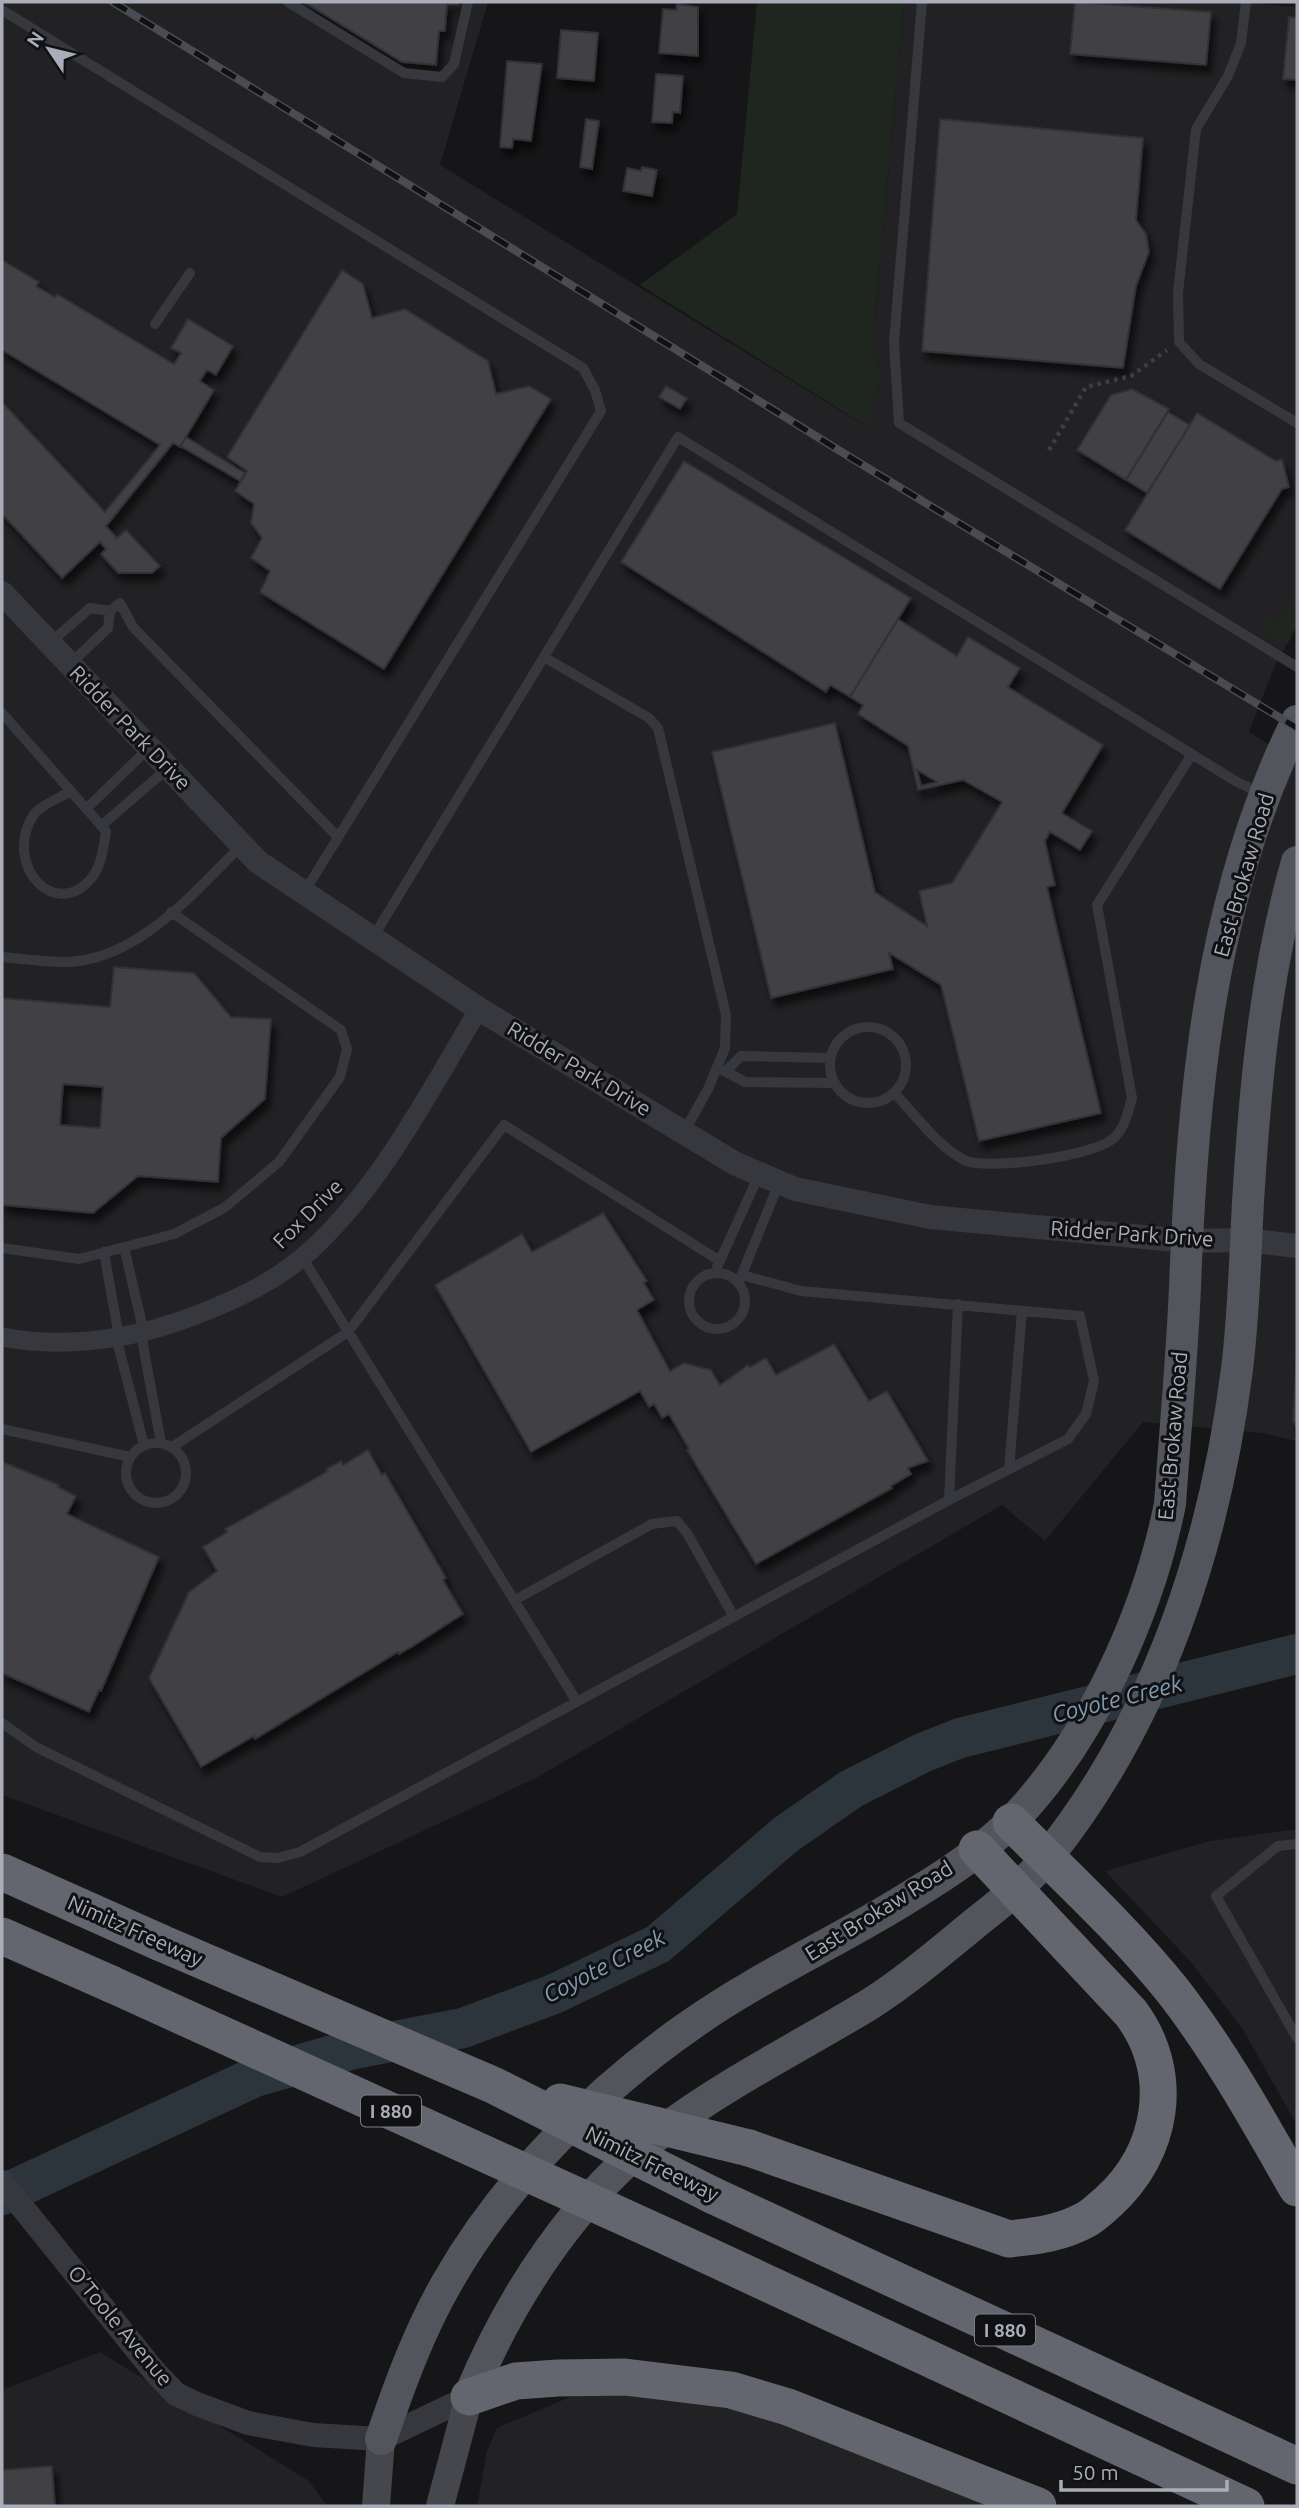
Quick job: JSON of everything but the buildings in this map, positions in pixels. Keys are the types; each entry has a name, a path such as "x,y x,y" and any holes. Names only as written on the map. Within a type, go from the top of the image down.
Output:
{"highway":[{"path":"1011,1822 1124,1935 1172,1990 1250,2102 1297,2188"},
{"path":"493,2085 749,2148 1009,2239 1052,2234 1089,2219 1129,2182 1147,2154 1158,2092 1155,2060 1144,2031 1017,1889 977,1849"},
{"name":"Nimitz Freeway","path":"2,1872 493,2085 712,2195 1297,2466"},
{"name":"I 880","path":"2,1936 670,2238 1246,2506"},
{"path":"469,2397 516,2381 558,2378 625,2377 731,2390 788,2407 1038,2506"}],"main road":[{"name":"East Brokaw Road","path":"376,2506 381,2439 409,2359 447,2281 471,2244 516,2185 596,2102 691,2024 753,1984 918,1892 1011,1822 1073,1746 1133,1630 1160,1556 1170,1504 1200,1063 1206,1025 1227,921 1266,795 1297,721"},
{"name":"East Brokaw Road","path":"440,2506 469,2397 492,2341 533,2274 612,2176 663,2131 874,2001 1017,1889 1047,1858 1105,1775 1167,1651 1198,1568 1215,1491 1237,1367 1257,1075 1278,928 1297,862"}],"street":[{"name":"Ridder Park Drive","path":"2,593 241,846 303,895 479,1009 684,1133 769,1179 848,1202 930,1217 1187,1241 1246,1241 1297,1246"},
{"name":"Fox Drive","path":"2,1337 24,1342 143,1334 246,1292 302,1257 343,1216 380,1170 479,1009"},
{"name":"O’Toole Avenue","path":"2,2182 153,2371 176,2393 197,2404 248,2423 313,2435 381,2439 469,2397"}],"lane":[{"path":"288,2 404,73 442,78 454,64 468,2"},
{"path":"922,2 894,342 899,424 1297,667"},
{"path":"1246,2 1241,43 1228,76 1196,129 1178,293 1179,342 1199,365 1297,423"},
{"path":"2,10 583,368 595,390 601,411 303,895"},
{"path":"155,324 190,273"},
{"path":"372,939 678,437 1192,754 1266,795"},
{"path":"69,665 108,628 110,611 120,603 133,626 338,837"},
{"path":"50,643 90,608 110,611"},
{"path":"544,657 649,718 658,728 726,1016 722,1069 684,1133"},
{"path":"2,713 106,831 96,872 86,884 67,894 52,895 27,879 16,861 18,838 34,813 71,792"},
{"path":"86,809 150,747"},
{"path":"894,1093 954,1154 980,1165 998,1165 1097,1149 1114,1138 1125,1122 1132,1098 1097,905 1192,754"},
{"path":"102,826 169,767"},
{"path":"2,957 68,962 111,953 171,912 241,846"},
{"path":"2,1248 79,1259 174,1234 224,1208 279,1162 340,1077 347,1049 341,1030 171,912"},
{"path":"869,1027 883,1030 895,1038 903,1051 906,1066 903,1080 894,1093 882,1101 867,1104 853,1100 835,1083 830,1065 841,1038 853,1030 869,1027"},
{"path":"722,1069 741,1056 831,1058"},
{"path":"722,1069 745,1082 835,1083"},
{"path":"172,1447 348,1332 504,1125 720,1261"},
{"path":"714,1273 769,1179"},
{"path":"2,1723 36,1747 260,1857 278,1858 300,1852 948,1500 1068,1439 1086,1414 1094,1381 1080,1316 801,1291 741,1279 731,1276 714,1273 699,1280 690,1296 693,1315 708,1328 728,1328 737,1322 746,1303 741,1279 769,1179"},
{"path":"124,1247 143,1334 161,1443"},
{"path":"104,1252 117,1337 144,1445"},
{"path":"302,1257 577,1702"},
{"path":"948,1500 958,1304"},
{"path":"1009,1469 1022,1311"},
{"path":"2,1429 130,1457"},
{"path":"161,1443 172,1447 183,1460 186,1476 178,1493 161,1503 141,1500 128,1486 125,1476 130,1457 144,1445 161,1443"},
{"path":"514,1600 652,1524 677,1521 734,1617"},
{"path":"1297,1844 1278,1846 1216,1896 1297,2038"}],"path":[{"path":"1049,450 1086,387 1131,376 1179,342"}],"shaded area":[{"path":"2,2 488,2 440,165 867,427 881,379 873,339 904,2 1234,2 1297,7 1297,625 1273,670 1249,732 1297,762 1297,1441 1262,1433 1143,1422 1045,1541 1002,1505 536,1778 282,1897 2,1795"},
{"path":"757,2 904,2 873,339 881,379 868,427 640,285 737,214"},
{"path":"1297,593 1297,625 1287,645 1262,630 1260,623 1268,617 1279,623"},
{"path":"1297,1829 1297,2125 1242,2028 1190,1961 1105,1871 1210,1841"},
{"path":"100,2352 309,2481 327,2506 2,2506 2,2390"},
{"path":"622,2393 710,2403 793,2425 992,2506 477,2506 487,2451 497,2428 570,2397"}],"waterway":[{"name":"Coyote Creek","path":"2,2195 255,2077 354,2049 463,2028 554,1994 658,1944 785,1835 851,1789 922,1753 960,1738 1297,1654"}],"railway":[{"path":"113,2 853,459 1297,728"}]}
